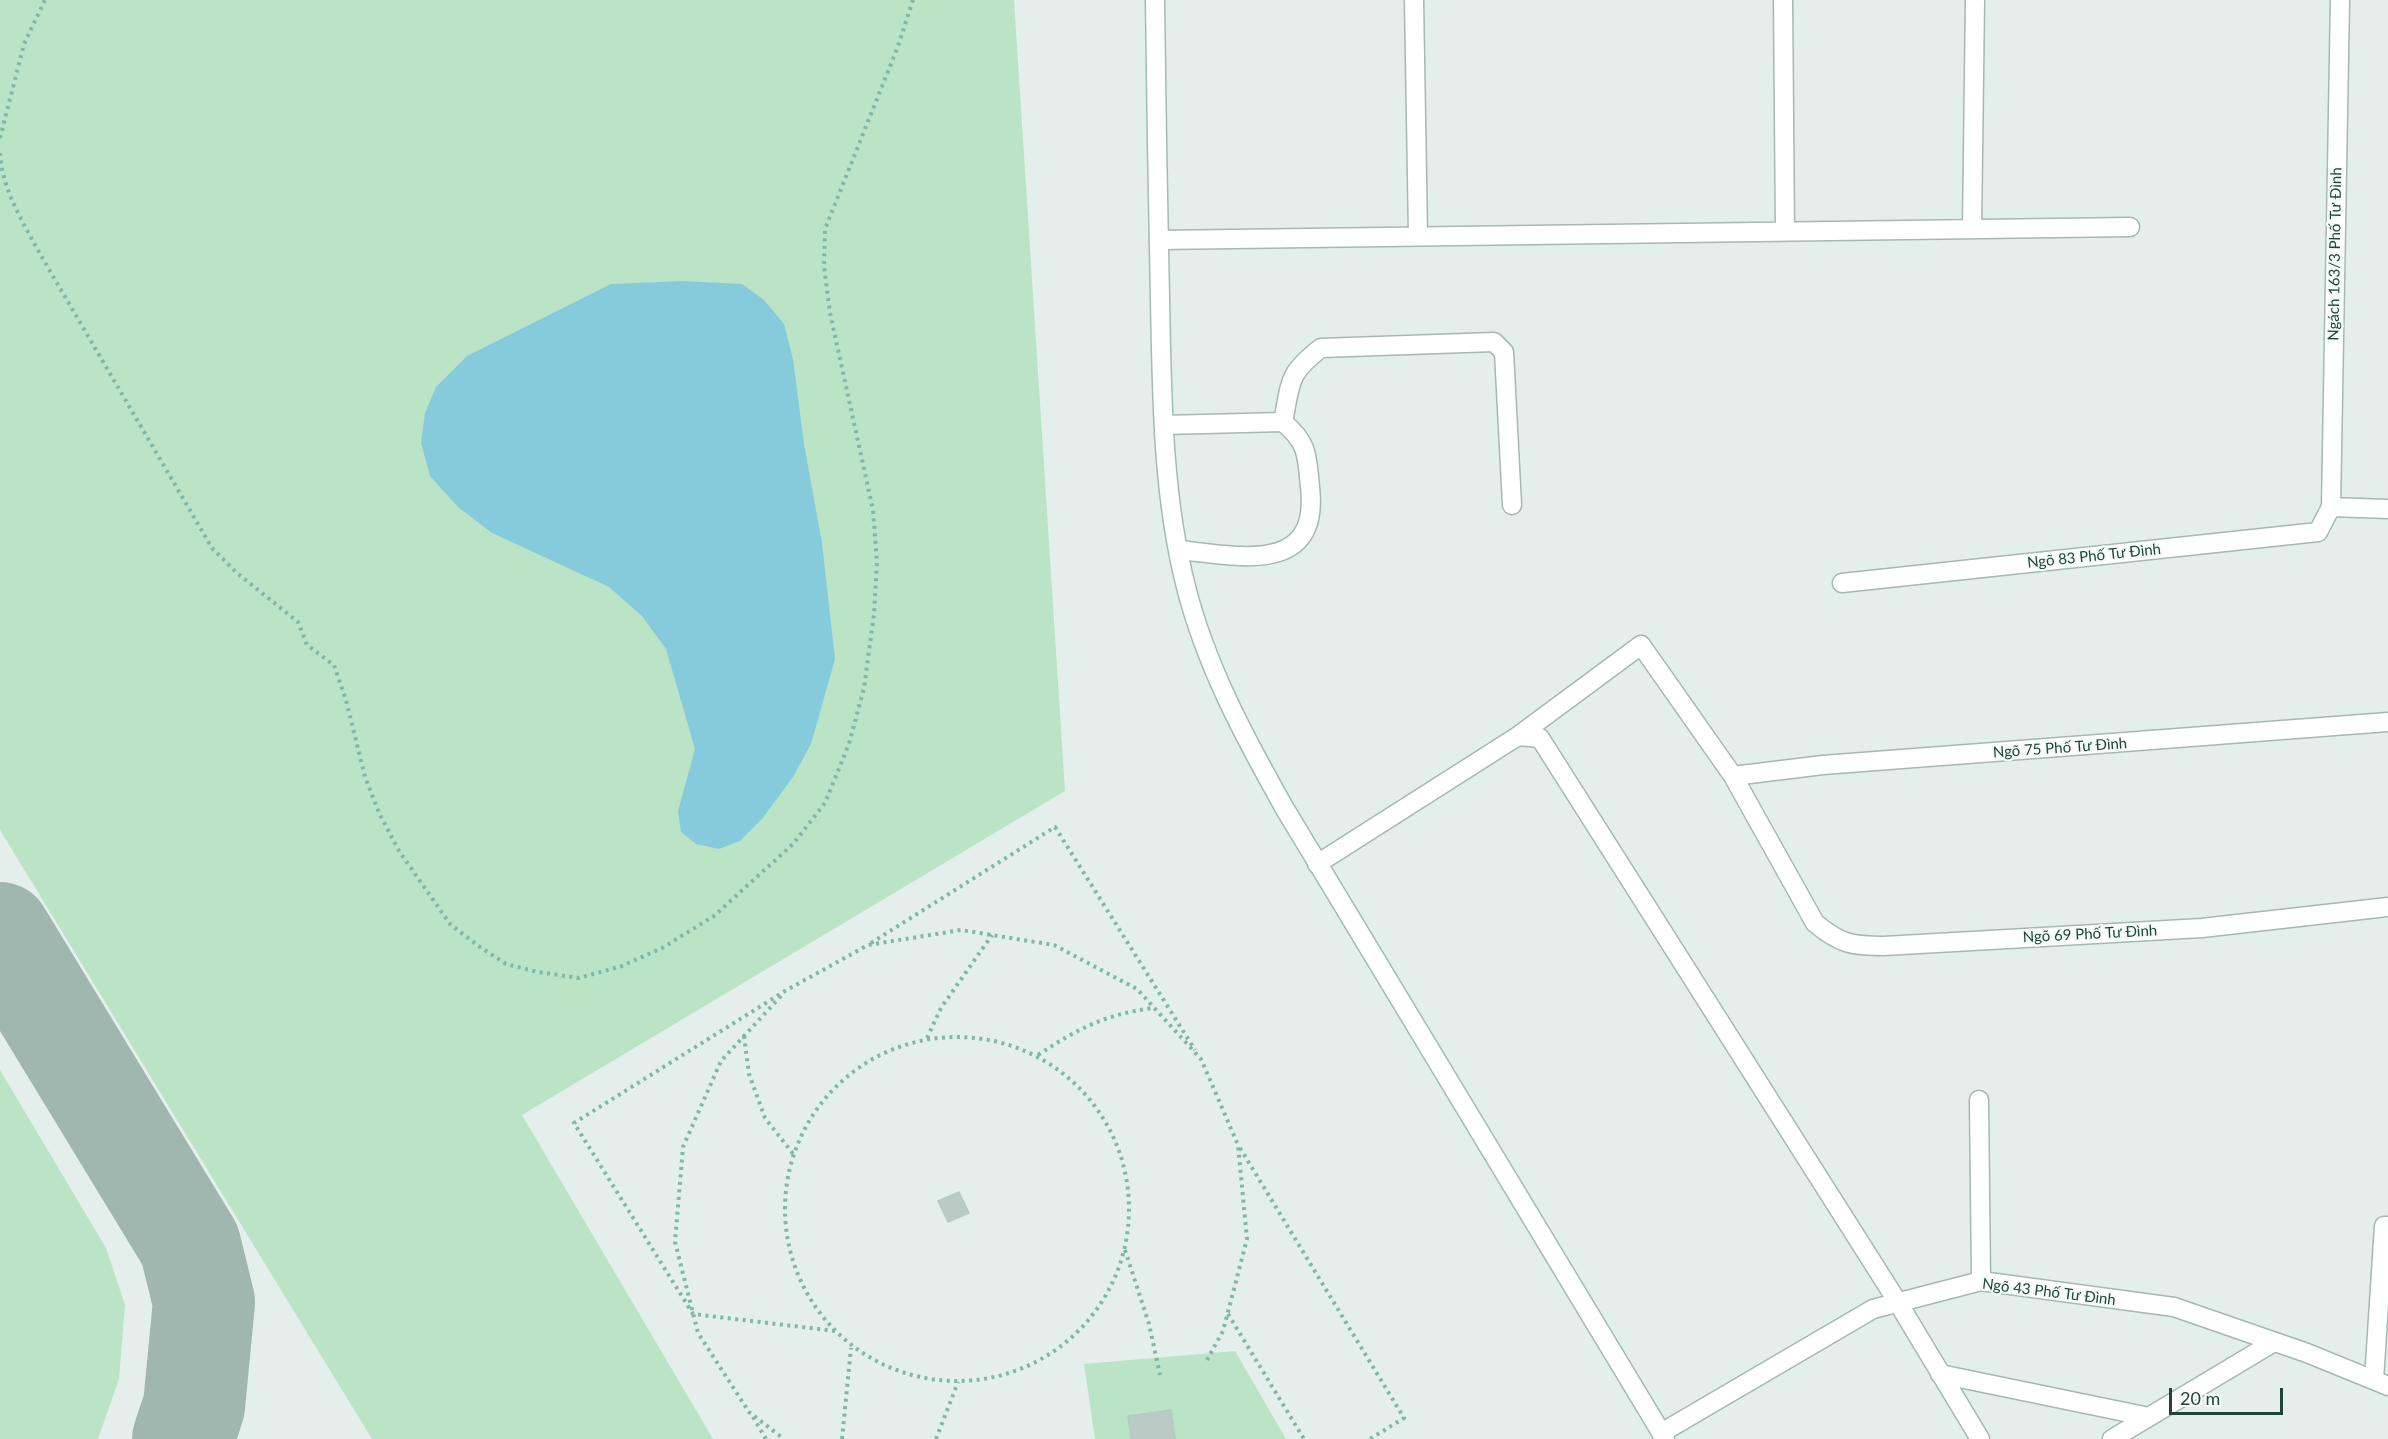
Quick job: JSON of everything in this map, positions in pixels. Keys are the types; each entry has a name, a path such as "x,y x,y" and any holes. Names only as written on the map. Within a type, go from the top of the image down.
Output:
{"street":[{"path":"1155,0 1166,469 1188,596 1218,682 1249,745 1317,864 1663,1436"},
{"path":"1414,0 1418,235"},
{"path":"1784,0 1785,231"},
{"path":"1972,229 1975,0"},
{"name":"Ngách 163/3 Phố Tư Đình","path":"2331,507 2340,0"},
{"path":"1159,240 2130,227"},
{"path":"1283,422 1292,379 1301,363 1321,348 1494,342 1504,352 1512,505"},
{"path":"1164,425 1283,422 1306,447 1312,498 1310,526 1294,545 1270,555 1243,557 1179,550"},
{"path":"2331,507 2388,509"},
{"name":"Ngõ 83 Phố Tư Đình","path":"1842,584 2318,532 2331,507"},
{"name":"Ngõ 69 Phố Tư Đình","path":"1518,736 1641,645 1733,776 1815,923 1832,938 1852,946 2202,928 2388,907"},
{"name":"Ngõ 75 Phố Tư Đình","path":"1733,776 1823,765 2388,723"},
{"path":"1317,864 1518,736 1540,738 1897,1301 1980,1439"},
{"path":"1979,1100 1981,1281"},
{"path":"2381,1383 2384,1226 2388,1226"},
{"name":"Ngõ 43 Phố Tư Đình","path":"1663,1436 1873,1309 1981,1281 2174,1307 2381,1383"},
{"path":"2112,1439 2274,1342"},
{"path":"1940,1374 2149,1417"}],"path":[{"path":"0,138 24,44 45,0"},
{"path":"0,153 1,173 16,210 212,548 237,573 298,622 307,645 334,665 346,700 364,777 380,815 423,887 450,924 506,964 538,972 579,978 632,962 662,948 714,916 793,844 825,804 849,744 864,688 874,614 877,562 873,510 830,313 824,266 825,229 897,49 913,0"},
{"path":"693,1314 574,1123 785,991 868,945 1055,827 1201,1059 1239,1145 1404,1418 1370,1439"},
{"path":"868,945 961,930 1054,945 1137,989 1201,1059"},
{"path":"927,1038 941,1008 992,935"},
{"path":"766,1439 698,1333 675,1242 682,1147 721,1061 785,991"},
{"path":"1038,1056 1076,1029 1127,1011 1153,1008"},
{"path":"744,1036 749,1074 765,1118 794,1155"},
{"path":"927,1038 984,1038 1038,1056 1083,1090 1114,1138 1129,1193 1125,1250 1102,1302 1064,1345 1014,1373 958,1383 901,1374 851,1348 812,1306 789,1254 784,1197 797,1142 828,1093 873,1058 927,1038"},
{"path":"1207,1360 1223,1331 1247,1239 1239,1145"},
{"path":"1125,1250 1149,1324 1160,1375"},
{"path":"1228,1313 1304,1439"},
{"path":"693,1314 836,1331"},
{"path":"842,1439 851,1348"},
{"path":"936,1439 958,1383"},
{"path":"751,1414 784,1439"}],"green space":[{"path":"0,0 1014,0 1065,791 522,1115 713,1439 372,1439 0,830"},
{"path":"0,1070 106,1248 125,1305 119,1379 98,1439 0,1439"},
{"path":"1235,1351 1286,1439 1095,1439 1084,1364"}],"water":[{"path":"682,281 742,284 764,300 784,324 793,359 804,444 822,543 835,659 811,744 793,777 762,819 740,841 719,849 696,844 681,832 678,811 695,749 666,649 642,616 609,587 492,533 458,507 430,476 421,443 425,413 436,387 467,356 611,284"}],"building":[{"path":"959,1192 969,1213 948,1222 938,1201"},
{"path":"1171,1410 1175,1439 1131,1439 1128,1416"}],"taxiway":[{"path":"0,933 190,1245 204,1302 194,1406 183,1439"}]}
